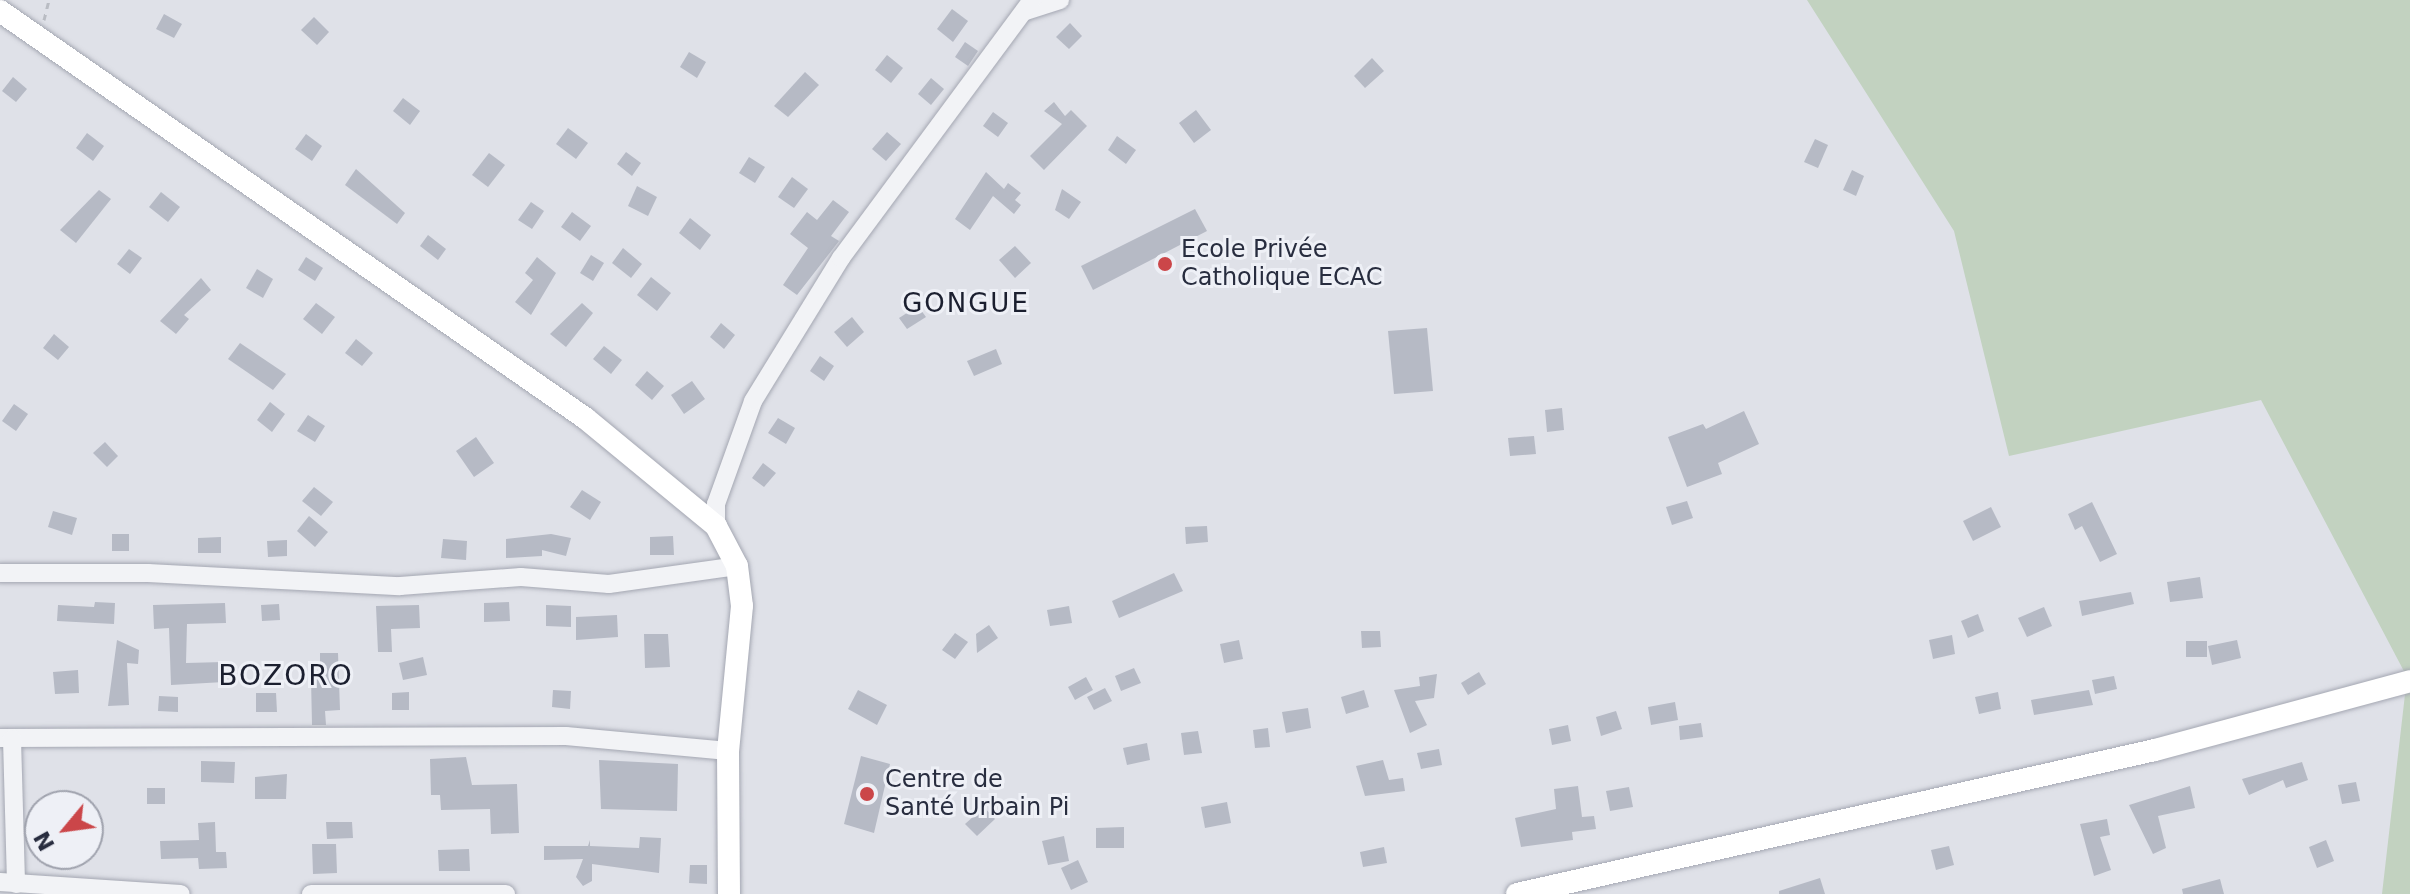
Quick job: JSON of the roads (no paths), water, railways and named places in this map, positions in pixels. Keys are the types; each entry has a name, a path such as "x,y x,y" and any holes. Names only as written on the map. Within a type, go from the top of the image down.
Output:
{"main road":[{"path":"0,11 585,418 716,526 737,566 742,606 728,751 729,894"},
{"path":"1517,894 2155,750 2410,681"}],"street":[{"path":"716,526 716,504 753,401 841,258 1029,6 1060,0"},
{"path":"0,573 148,573 400,586 521,577 609,584 737,566"},
{"path":"181,894 8,883 6,738 566,736 728,751"},
{"path":"311,894 506,894"}],"place":[{"name":"Ecole Privée Catholique ECAC","path":"1165,264"},
{"name":"Centre de Santé Urbain Pi","path":"867,794"}],"district":[{"name":"GONGUE","path":"966,304"},
{"name":"BOZORO","path":"286,676"}]}
